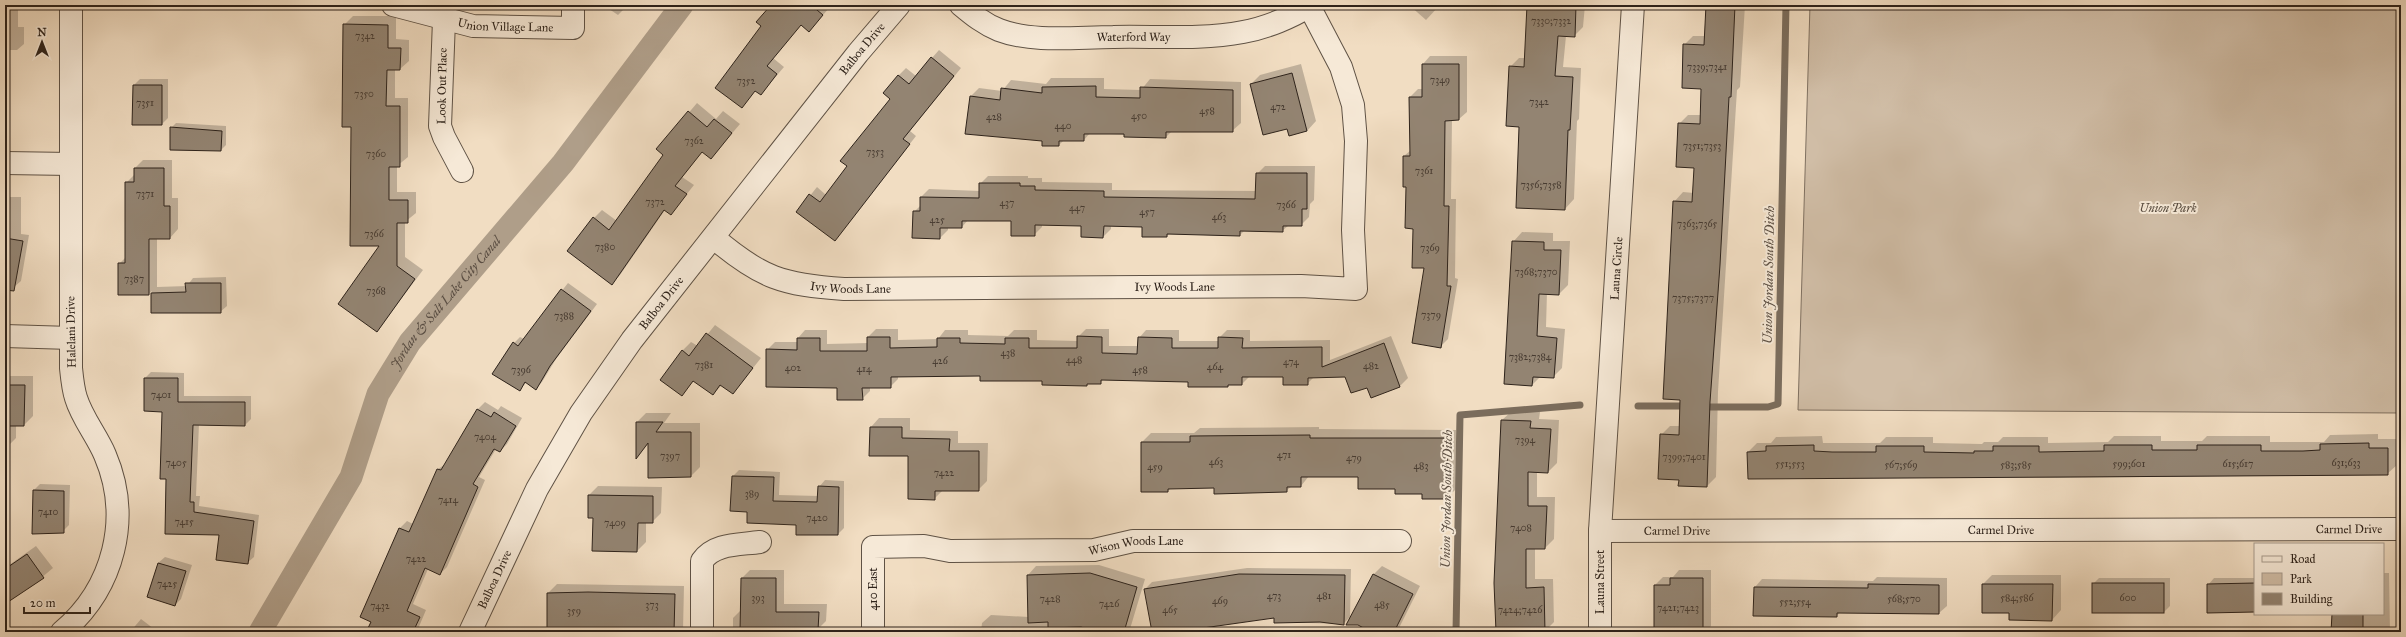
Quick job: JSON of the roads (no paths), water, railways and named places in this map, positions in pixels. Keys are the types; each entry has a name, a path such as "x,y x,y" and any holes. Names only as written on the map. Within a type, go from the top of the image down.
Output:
{"street":[{"name":"Halelani Drive","path":"62,632 77,620 97,594 110,565 117,529 116,489 105,455 76,398 71,368 72,5"},
{"name":"Union Village Lane","path":"392,5 444,20 473,26 573,28 573,5"},
{"name":"Balboa Drive","path":"470,632 537,490 581,413 632,340 714,238 858,52 899,5"},
{"name":"Waterford Way","path":"961,5 979,20 999,30 1022,35 1051,37 1210,36 1244,32 1278,21 1310,6"},
{"name":"Launa Circle","path":"1600,531 1633,5"},
{"name":"Ivy Woods Lane","path":"714,238 756,270 784,282 816,288 1301,286 1356,289 1353,230 1356,141 1352,105 1340,67 1310,6"},
{"name":"Look Out Place","path":"444,20 440,126 444,137 462,171"},
{"path":"5,163 71,164"},
{"path":"5,336 71,338"},
{"name":"Carmel Drive","path":"1600,531 2401,529"},
{"name":"Launa Street","path":"1600,531 1600,632"},
{"name":"Wison Woods Lane","path":"873,547 924,546 950,550 1094,550 1133,541 1400,541"},
{"path":"702,632 702,561 708,551 720,547 760,542"},
{"name":"410 East","path":"873,547 873,632"}],"waterway":[{"name":"Jordan & Salt Lake City Canal","path":"260,632 351,477 378,394 410,342 563,163 682,5"},
{"name":"Union Jordan South Ditch","path":"1702,407 1768,407 1778,404 1786,5"},
{"name":"Union Jordan South Ditch","path":"1456,632 1460,415 1580,405"},
{"name":"Union Jordan South Ditch","path":"1638,406 1689,406"}],"park label":[{"name":"Union Park","path":"2168,208"}]}
